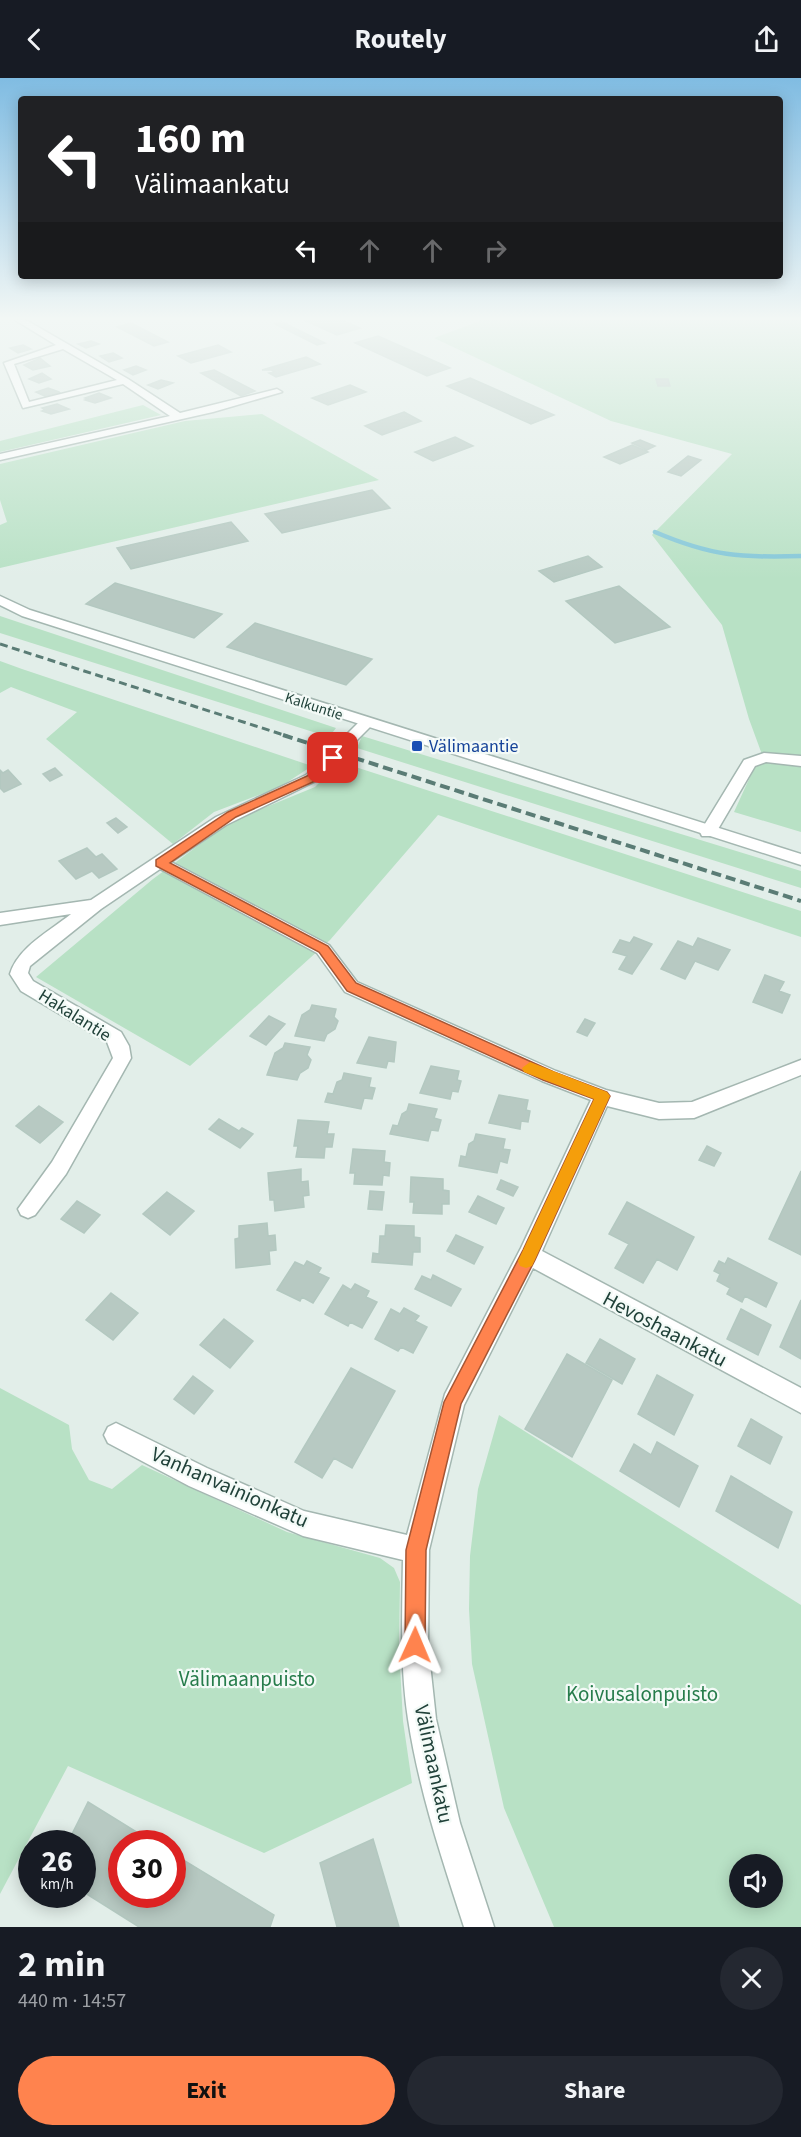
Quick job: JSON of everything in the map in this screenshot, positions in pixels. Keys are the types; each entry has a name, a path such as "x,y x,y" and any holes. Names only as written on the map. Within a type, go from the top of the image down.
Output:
{"street":[{"path":"26,406 29,417"},
{"path":"163,406 179,417"},
{"path":"0,457 221,406"},
{"name":"Kalkuntie","path":"0,600 26,613 801,860"},
{"path":"0,919 95,905 226,818 311,778 366,723"},
{"path":"708,831 749,763 764,757 801,761"},
{"path":"161,863 323,949 351,987 549,1076 602,1096 640,1108 678,1113 694,1110 801,1067"},
{"name":"Hakalantie","path":"28,1209 59,1168 122,1058 120,1046 114,1037 27,986 19,974 22,963 31,954 95,905"},
{"name":"Välimaankatu","path":"479,1927 445,1822 422,1719 415,1645 416,1550 453,1402 529,1255 602,1096"},
{"name":"Hevoshaankatu","path":"529,1255 801,1401"},
{"name":"Vanhanvainionkatu","path":"117,1435 198,1477 303,1523 416,1550"}],"green space":[{"path":"138,406 145,406 161,415 0,452 0,441"},
{"path":"580,406 801,406 801,832 734,812 755,766 764,760 749,719 722,625 652,535 732,454 611,421"},
{"path":"262,414 379,480 0,568 0,525 7,522 0,500 0,464 185,421"},
{"path":"0,616 336,728 329,737 0,633"},
{"path":"0,661 312,766 280,787 214,812 173,844 46,739 77,712 11,687 0,693"},
{"path":"362,736 801,871 801,888 357,748"},
{"path":"340,762 801,911 801,937 438,815 330,940 190,1066 36,977 153,879 230,822 315,787"},
{"name":"Välimaanpuisto","path":"0,1388 69,1425 72,1449 89,1480 112,1489 142,1465 287,1532 380,1558 394,1568 400,1582 399,1648 403,1721 412,1783 264,1853 68,1766 34,1830 18,1830 18,1860 0,1894"},
{"name":"Koivusalonpuisto","path":"499,1415 801,1605 801,1927 554,1927 504,1808 472,1664 469,1609 470,1556 478,1489"}],"building":[{"path":"62,406 69,409 51,414 42,411 45,410 42,408"},
{"path":"492,406 534,406 554,415 531,424"},
{"path":"404,412 421,421 382,435 365,426"},
{"path":"455,437 473,446 433,461 415,452"},
{"path":"640,440 655,446 647,450 632,443"},
{"path":"632,445 648,452 620,464 604,457"},
{"path":"688,456 701,460 681,476 668,472"},
{"path":"372,490 390,508 282,533 265,514"},
{"path":"231,522 248,541 131,569 117,548"},
{"path":"588,556 602,567 554,582 539,571"},
{"path":"115,583 222,614 194,638 86,604"},
{"path":"619,586 670,627 615,643 566,601"},
{"path":"255,623 372,659 346,685 227,647"},
{"path":"55,768 62,775 50,781 43,774"},
{"path":"0,770 3,773 8,770 21,784 4,792 0,788"},
{"path":"116,818 127,827 118,833 107,823"},
{"path":"87,848 96,857 102,854 117,869 99,878 92,871 76,879 59,861"},
{"path":"634,937 652,944 632,974 619,969 627,956 613,952 620,940 630,943"},
{"path":"698,938 730,950 718,970 695,961 685,979 661,969 678,941 693,947"},
{"path":"765,975 784,982 779,991 790,995 782,1013 753,1002"},
{"path":"312,1005 336,1009 334,1017 338,1021 335,1029 327,1034 324,1041 295,1036 302,1015 310,1010"},
{"path":"269,1016 285,1024 266,1045 250,1036"},
{"path":"585,1019 595,1023 587,1036 577,1032"},
{"path":"369,1037 396,1042 394,1062 388,1061 386,1068 357,1063"},
{"path":"285,1043 310,1047 307,1055 311,1060 308,1068 300,1073 297,1080 267,1075 275,1053 283,1048"},
{"path":"431,1066 459,1071 457,1080 461,1081 458,1092 452,1091 450,1099 420,1093"},
{"path":"344,1073 371,1078 369,1087 375,1088 372,1099 364,1098 361,1109 325,1102 328,1093 333,1094 337,1082 342,1080"},
{"path":"499,1095 528,1100 526,1110 530,1111 528,1122 521,1121 520,1129 489,1123"},
{"path":"409,1104 437,1109 434,1118 441,1120 438,1131 431,1130 428,1141 390,1134 393,1125 398,1126"},
{"path":"39,1106 63,1122 40,1143 16,1126"},
{"path":"219,1119 239,1131 242,1128 253,1134 240,1148 209,1129"},
{"path":"298,1120 329,1122 327,1134 334,1134 332,1147 325,1147 324,1158 296,1157 298,1146 294,1146"},
{"path":"476,1134 505,1139 503,1149 510,1150 507,1163 500,1161 497,1173 459,1166 461,1156 466,1157 469,1144 474,1141"},
{"path":"707,1146 721,1153 714,1166 699,1160"},
{"path":"353,1149 385,1151 384,1162 390,1163 389,1176 383,1175 382,1185 354,1184 355,1173 350,1173"},
{"path":"301,1169 301,1182 308,1181 309,1195 303,1196 304,1207 275,1211 274,1200 270,1200 268,1173"},
{"path":"801,1171 801,1255 769,1239"},
{"path":"411,1177 443,1179 443,1190 449,1191 449,1204 442,1204 442,1214 413,1213 414,1202 410,1202"},
{"path":"501,1180 518,1187 513,1196 497,1189"},
{"path":"370,1191 384,1192 382,1210 368,1209"},
{"path":"167,1192 194,1211 170,1235 143,1214"},
{"path":"478,1196 504,1208 496,1224 469,1212"},
{"path":"77,1201 100,1215 84,1233 61,1219"},
{"path":"627,1202 694,1237 677,1270 657,1259 643,1283 615,1268 629,1244 609,1234"},
{"path":"267,1223 268,1236 275,1235 276,1250 269,1251 270,1264 236,1268 235,1239 239,1238 239,1226"},
{"path":"386,1225 414,1226 414,1237 420,1238 420,1252 413,1252 412,1265 372,1262 373,1253 379,1254 380,1236 385,1236"},
{"path":"456,1235 483,1247 474,1264 447,1251"},
{"path":"728,1258 777,1283 766,1307 745,1296 742,1302 727,1294 730,1288 717,1281 720,1274 714,1271 719,1261 725,1264"},
{"path":"307,1261 321,1268 318,1273 329,1278 313,1303 302,1297 300,1301 277,1290 295,1262 304,1266"},
{"path":"433,1275 461,1289 451,1306 415,1289 422,1276 431,1280"},
{"path":"355,1284 369,1291 366,1297 377,1302 362,1328 350,1322 348,1326 325,1314 343,1285 351,1290"},
{"path":"111,1293 138,1313 113,1340 86,1320"},
{"path":"801,1300 801,1359 780,1347"},
{"path":"404,1308 419,1316 415,1321 427,1327 413,1353 401,1347 398,1351 375,1339 391,1309 400,1314"},
{"path":"741,1309 771,1325 758,1355 727,1339"},
{"path":"224,1319 253,1341 230,1368 200,1345"},
{"path":"600,1339 635,1359 622,1384 586,1363"},
{"path":"567,1354 612,1380 572,1457 525,1429"},
{"path":"351,1368 395,1391 352,1468 334,1458 322,1478 295,1462"},
{"path":"657,1375 693,1395 674,1435 638,1414"},
{"path":"193,1376 213,1391 194,1414 174,1399"},
{"path":"751,1419 782,1437 770,1464 738,1446"},
{"path":"657,1442 698,1466 679,1507 620,1471 634,1444 651,1455"},
{"path":"731,1476 792,1512 778,1548 716,1511"},
{"path":"88,1802 133,1830 108,1830 108,1907 96,1900 96,1830 74,1830"},
{"path":"373,1839 399,1927 337,1927 320,1863"},
{"path":"186,1862 274,1915 270,1927 139,1927 109,1908 186,1908"}],"waterway":[{"path":"655,532 693,546 726,554 801,556"}],"railway":[{"path":"0,644 287,736"},
{"path":"283,735 801,901"}],"slow traffic":[{"path":"526,1261 602,1096 530,1068"}],"place":[{"name":"Välimaantie","path":"417,746"}],"route":[{"path":"333,758 311,778 232,815 206,830 161,863 323,949 351,987 549,1076 602,1096 529,1255 453,1402 416,1550 415,1645"}]}
